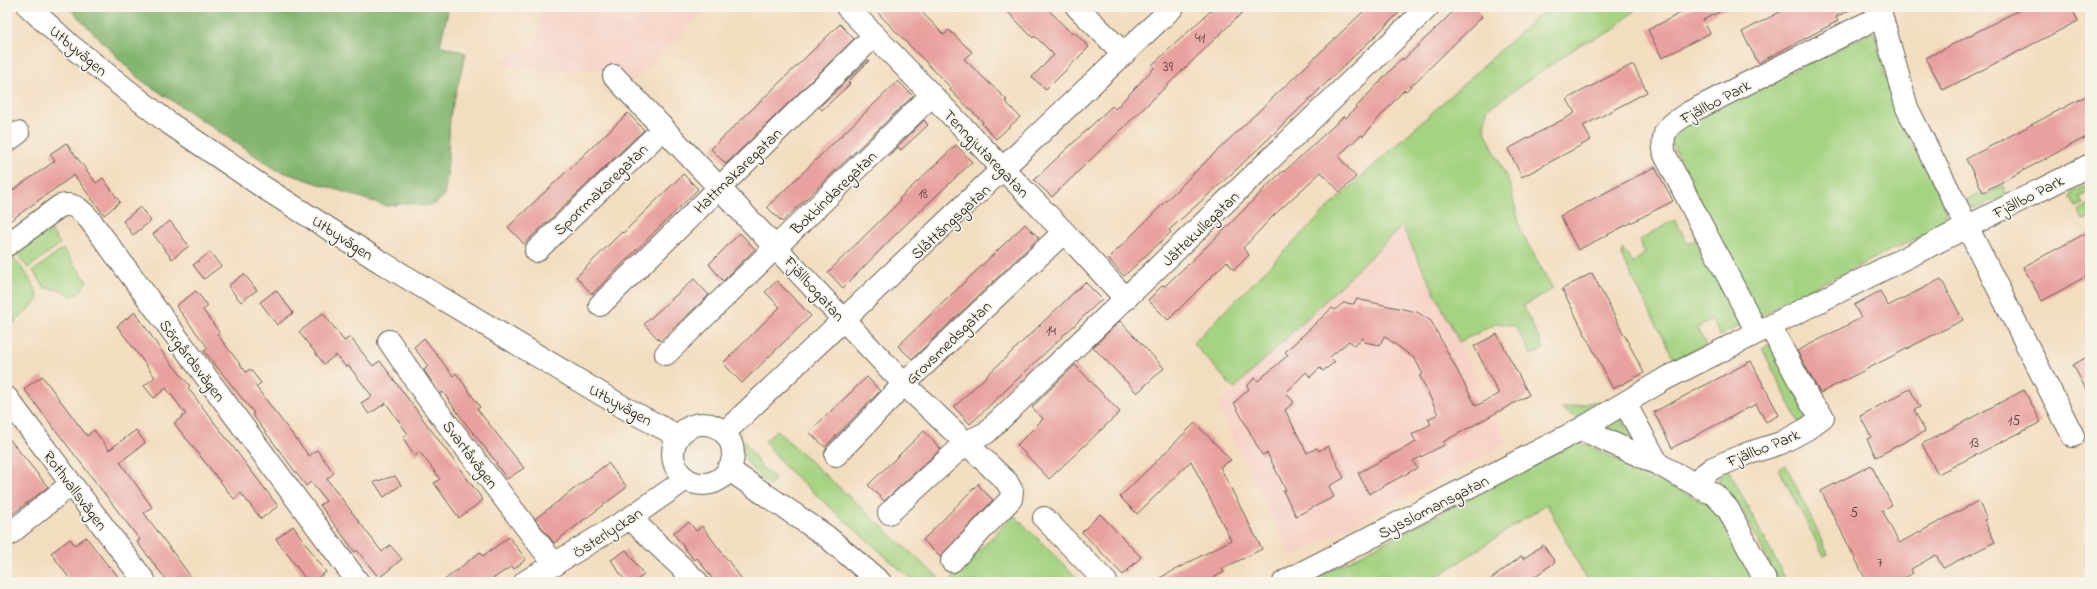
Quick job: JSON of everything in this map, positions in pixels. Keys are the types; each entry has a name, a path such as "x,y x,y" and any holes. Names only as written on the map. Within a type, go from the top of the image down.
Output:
{"street":[{"name":"Utbyvägen","path":"29,7 71,46 166,121 263,187 382,262 623,407 678,436"},
{"name":"Tenngjutaregatan","path":"847,7 931,96 1004,169 1126,299"},
{"path":"1077,7 1124,54"},
{"name":"Slåttängsgatan","path":"724,433 845,321 1173,7"},
{"name":"Jättekullegatan","path":"888,513 967,442 986,433 1428,7"},
{"name":"Fjällbo Park","path":"1694,482 1713,468 1746,454 1781,443 1807,429 1823,417 1811,403 1763,329 1665,155 1662,141 1666,130 1690,112 1880,11 1907,108 2073,436"},
{"name":"Hattmakaregatan","path":"600,305 874,36"},
{"name":"Fjällbogatan","path":"614,76 777,246 904,384 967,442 1007,482 1012,491 1011,499 952,561"},
{"name":"Bokbindaregatan","path":"666,354 931,96"},
{"name":"Sporrmakaregatan","path":"536,250 664,128"},
{"name":"Fjällbo Park","path":"1663,380 2090,165"},
{"name":"Sörgårdsvägen","path":"7,245 60,206 67,204 80,209 90,220 358,582"},
{"name":"Grovsmedsgatan","path":"836,455 904,384 1064,232"},
{"name":"Svartåvägen","path":"389,341 428,397 555,565"},
{"name":"Sysslomansgatan","path":"1284,582 1581,429 1663,380"},
{"name":"Rothvallsvägen","path":"7,398 145,582"},
{"path":"1625,403 1658,464"},
{"path":"700,424 713,426 724,433 732,448 732,459 728,470 719,479 712,482 699,484 686,479 680,474 674,462 673,449 678,436 688,428 700,424"},
{"path":"1581,429 1658,464 1694,482 1715,495 1728,509 1766,582"},
{"path":"728,470 826,536 880,582"},
{"name":"Österlyckan","path":"526,582 630,518 686,479"},
{"path":"7,536 71,484"},
{"path":"630,518 696,582"},
{"path":"1044,518 1106,582"}],"shaded area":[{"path":"542,7 704,7 706,9 701,16 631,83 615,68 545,72 504,65 501,63 515,52 535,47"},
{"path":"1402,225 1508,443 1291,557 1217,405"}],"green space":[{"path":"68,7 449,7 440,45 466,53 450,116 447,178 444,196 436,204 423,206 409,203 386,206 277,170 138,78"},
{"path":"1548,7 1638,7 1612,31 1581,44 1487,109 1484,129 1510,185 1521,232 1553,289 1523,306 1544,349 1531,355 1516,326 1498,323 1459,342 1402,226 1234,389 1193,343 1338,198"},
{"path":"1874,31 1894,106 1908,139 1934,184 1944,207 1947,219 1940,227 1801,293 1767,313 1759,314 1753,311 1668,136 1672,130"},
{"path":"2090,183 2090,193 2089,192 2079,197 2083,204 2076,207 2070,196 2073,192"},
{"path":"2003,185 2005,195 1980,207 1972,208 1966,200 1981,192 1984,196"},
{"path":"2090,203 2090,218 2083,220 2078,211"},
{"path":"1675,220 1688,244 1697,239 1740,321 1739,326 1720,336 1712,320 1697,328 1706,345 1676,359 1672,355 1622,257 1623,249 1633,263 1645,253 1639,240"},
{"path":"46,223 60,244 28,268 15,252"},
{"path":"63,249 87,281 79,293 72,296 61,290 45,288 33,271"},
{"path":"7,252 16,261 31,282 38,300 7,329"},
{"path":"1773,342 1807,415 1806,418 1799,423 1762,348"},
{"path":"1598,401 1600,403 1576,418 1561,409"},
{"path":"1621,418 1635,442 1607,431 1608,425"},
{"path":"776,430 943,582 914,582 785,467 765,441"},
{"path":"744,440 761,467 775,478 770,486 755,472 746,459 743,453"},
{"path":"1579,441 1720,510 1757,582 1588,582 1547,504 1429,582 1308,582"},
{"path":"1786,465 1828,554 1824,556 1779,469"},
{"path":"1728,469 1787,582 1779,582 1742,509 1719,483 1719,477"},
{"path":"1014,515 1081,582 948,582"}],"building":[{"path":"872,7 917,7 944,35 949,30 972,52 964,59 1007,100 1005,101 1020,117 996,139 982,124 983,122 950,90 951,88"},
{"path":"1003,7 1046,7 1072,34 1074,32 1089,47 1046,90 1032,77 1054,55 1035,36 1033,38"},
{"path":"1215,7 1248,7 1052,197 1034,180 1112,106 1115,109 1154,68 1152,65"},
{"path":"1368,7 1405,7 1238,168 1169,230 1171,232 1124,276 1108,259 1196,171"},
{"path":"1458,7 1473,7 1482,17 1406,91 1404,90 1363,136 1361,135 1338,156 1356,177 1340,192 1321,172 1272,217 1243,248 1249,255 1234,270 1227,261 1168,320 1148,300 1163,285 1165,286 1225,229 1283,171 1284,172 1344,116 1346,118 1402,58 1403,60"},
{"path":"1692,7 1729,7 1703,20 1710,33 1662,58 1648,30"},
{"path":"1789,7 1855,7 1836,17 1838,21 1758,63 1742,32"},
{"path":"2025,7 2071,7 2078,21 1943,90 1926,58"},
{"path":"840,24 854,39 726,164 711,149"},
{"path":"868,60 869,61 848,82 850,84 822,110 819,107"},
{"path":"1633,64 1647,92 1583,126 1591,140 1522,177 1508,149 1575,113 1567,99"},
{"path":"898,81 913,96 782,222 767,207"},
{"path":"2090,94 2090,135 1983,192 1966,159"},
{"path":"628,113 644,130 524,244 508,227"},
{"path":"924,120 928,125 901,150 898,147 888,156"},
{"path":"66,143 96,183 103,178 120,202 104,215 74,175 7,223 7,194 55,161 50,154"},
{"path":"956,145 972,162 899,231 843,288 828,272 900,201 899,199"},
{"path":"1655,167 1673,201 1578,250 1560,216"},
{"path":"683,174 698,189 592,294 576,277"},
{"path":"140,207 151,221 133,235 123,221"},
{"path":"170,221 189,246 172,259 153,234"},
{"path":"1025,224 1039,238 912,359 898,346"},
{"path":"2090,231 2090,274 2042,301 2023,267"},
{"path":"740,233 755,249 723,281 709,264"},
{"path":"210,252 221,266 204,279 193,265"},
{"path":"1592,273 1644,373 1613,389 1562,289"},
{"path":"244,274 257,290 241,302 228,286"},
{"path":"694,279 709,295 660,341 644,324"},
{"path":"1941,279 1963,320 1820,393 1797,351 1861,318 1854,305 1880,291 1888,306"},
{"path":"777,281 811,316 742,383 723,363 780,307 765,292"},
{"path":"1085,282 1102,299 970,424 954,407"},
{"path":"276,290 293,313 277,325 260,302"},
{"path":"196,291 208,306 203,310 219,332 217,334 246,372 250,369 261,383 256,387 309,456 317,450 334,473 327,479 382,552 390,545 402,559 379,578 357,550 355,552 320,505 326,501 311,482 306,486 252,414 254,413 204,351 208,348 176,306"},
{"path":"1356,299 1417,312 1431,321 1476,406 1499,394 1474,346 1497,334 1529,395 1443,442 1444,445 1413,461 1417,468 1369,494 1358,473 1416,442 1412,434 1431,424 1428,419 1438,414 1420,376 1423,374 1415,359 1384,336 1380,345 1364,342 1363,338 1354,345 1349,341 1330,357 1335,362 1323,371 1320,368 1310,377 1306,372 1286,393 1294,402 1285,410 1307,453 1317,448 1319,451 1328,446 1344,478 1329,486 1334,497 1296,516 1283,491 1286,490 1267,453 1262,455 1234,403 1249,389 1247,386 1255,378 1258,381 1288,355 1285,352 1332,308 1335,310 1343,303 1354,304"},
{"path":"135,312 165,356 190,386 188,388 278,506 261,519 241,493 234,499 174,423 186,414 166,388 154,398 144,386 155,377 117,326"},
{"path":"323,313 344,341 350,337 373,366 380,361 483,500 459,518 434,483 440,479 420,452 415,456 403,438 408,434 386,403 369,414 361,403 372,396 348,365 346,367 336,355 324,364 299,332"},
{"path":"1120,321 1164,368 1137,393 1093,347"},
{"path":"424,338 453,376 456,373 480,407 477,409 524,468 507,479 496,464 497,463 462,419 443,392 440,394 424,370 428,366 414,347"},
{"path":"2090,355 2090,397 2073,365"},
{"path":"1751,361 1779,415 1766,422 1756,404 1672,448 1654,412"},
{"path":"1075,365 1120,412 1049,479 1017,445 1043,419 1032,407"},
{"path":"42,376 87,436 94,430 109,450 136,430 145,443 120,462 152,507 144,513 191,577 184,582 168,582 137,542 140,540 24,389"},
{"path":"867,377 880,391 825,447 809,432"},
{"path":"1910,389 1920,407 1914,410 1925,431 1876,457 1867,439 1871,437 1860,416"},
{"path":"2024,390 2041,422 1938,474 1922,444"},
{"path":"1195,423 1231,460 1220,467 1262,549 1222,569 1224,572 1206,582 1152,582 1231,540 1191,461 1137,514 1120,497"},
{"path":"924,431 941,449 884,501 868,485"},
{"path":"7,436 48,487 7,518"},
{"path":"608,463 627,487 554,543 535,519"},
{"path":"1871,465 1892,505 1882,510 1899,543 1978,501 1987,519 1984,520 1995,542 1943,568 1936,555 1911,569 1913,573 1895,582 1867,582 1821,491"},
{"path":"395,476 401,485 384,497 374,482"},
{"path":"979,483 979,486 993,500 940,557 923,540"},
{"path":"1100,514 1141,557 1123,575 1082,532"},
{"path":"689,522 696,531 702,526 744,582 715,582 697,558 694,560 673,533"},
{"path":"293,526 326,572 312,582 308,582 276,539"},
{"path":"86,537 122,582 72,582 51,553 70,539 75,545"},
{"path":"509,537 526,559 514,569 512,566 488,582 442,582 480,552 483,556"},
{"path":"1543,545 1555,562 1527,582 1487,582 1522,556 1523,559"},
{"path":"626,550 644,575 634,582 626,582 611,560"}]}
